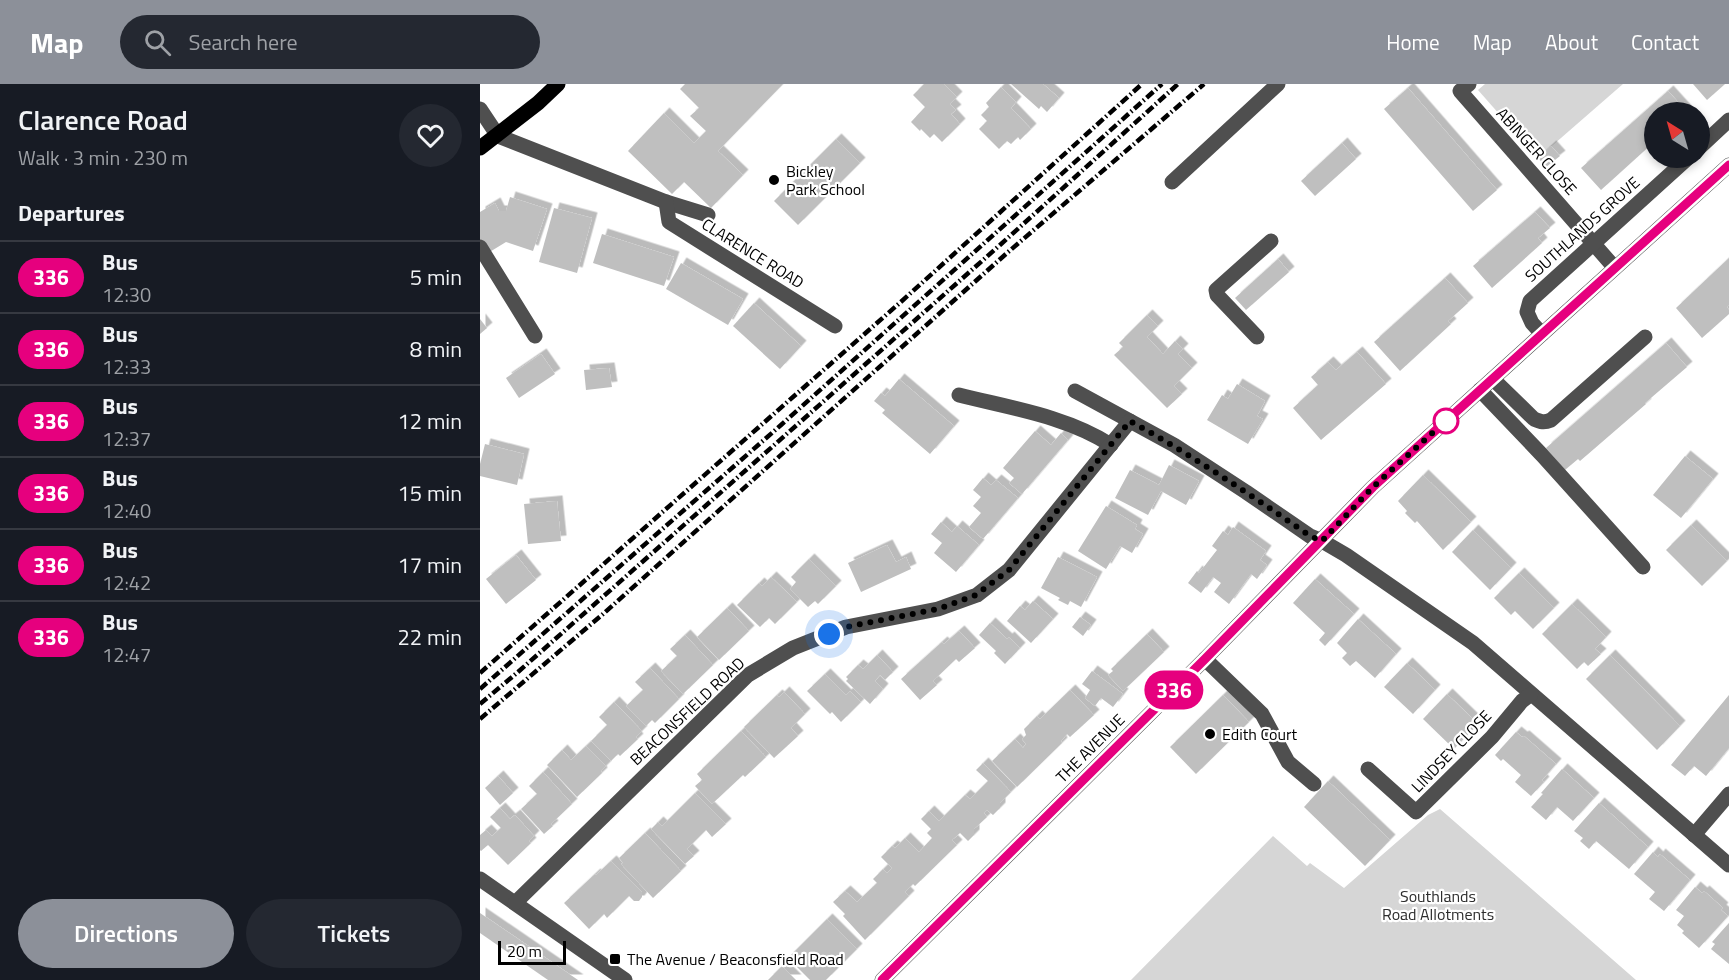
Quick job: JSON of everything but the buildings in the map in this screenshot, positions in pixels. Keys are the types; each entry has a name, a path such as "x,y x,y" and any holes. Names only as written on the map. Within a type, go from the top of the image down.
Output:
{"main road":[{"path":"480,148 498,136 558,84"}],"street":[{"path":"1172,182 1278,84"},
{"name":"ABINGER CLOSE","path":"1461,86 1614,267"},
{"path":"480,109 498,136"},
{"path":"1710,138 1729,120"},
{"name":"CLARENCE ROAD","path":"498,136 666,202 708,215"},
{"path":"1322,541 1373,487 1729,165"},
{"name":"SOUTHLANDS GROVE","path":"1542,334 1532,323 1527,312 1530,301 1677,168"},
{"name":"CLARENCE ROAD","path":"666,202 669,222 835,326"},
{"path":"1257,337 1217,295 1216,290 1271,241"},
{"path":"480,247 535,336"},
{"path":"1493,379 1534,419 1545,422 1551,420 1645,337"},
{"path":"1480,390 1643,567"},
{"path":"1075,391 1174,445 1310,536 1346,555 1473,643 1729,865"},
{"path":"959,395 1063,421 1093,433 1111,445"},
{"name":"BEACONSFIELD ROAD","path":"515,903 748,675 793,648 846,627 938,609 976,595 1009,570 1130,421"},
{"name":"THE AVENUE","path":"882,980 1322,541"},
{"path":"1205,659 1262,714 1288,762 1314,784"},
{"name":"LINDSEY CLOSE","path":"1368,769 1416,812 1492,737 1522,701 1531,694"},
{"path":"1694,835 1729,794"},
{"path":"480,879 621,979"}],"green space":[{"path":"1485,84 1623,84 1538,158 1478,90"},
{"name":"Southlands Road Allotments","path":"1440,809 1636,980 1131,980 1273,836 1307,866 1310,863 1344,888 1428,815"}],"railway":[{"path":"480,673 903,300 1142,84"},
{"path":"480,689 781,425 1162,84"},
{"path":"480,704 1000,245 1178,84"},
{"path":"480,719 603,614 1007,253 1204,84"}],"bus line":[{"name":"336","path":"882,980 1205,659 1373,487 1729,165"}],"place":[{"name":"Bickley Park School","path":"774,180"},
{"name":"Edith Court","path":"1210,734"},
{"name":"The Avenue / Beaconsfield Road","path":"615,959"}],"route":[{"path":"829,634 846,627 938,609 976,595 1009,570 1130,421 1174,445 1310,536 1322,541 1373,487 1450,417 1446,421"}]}
